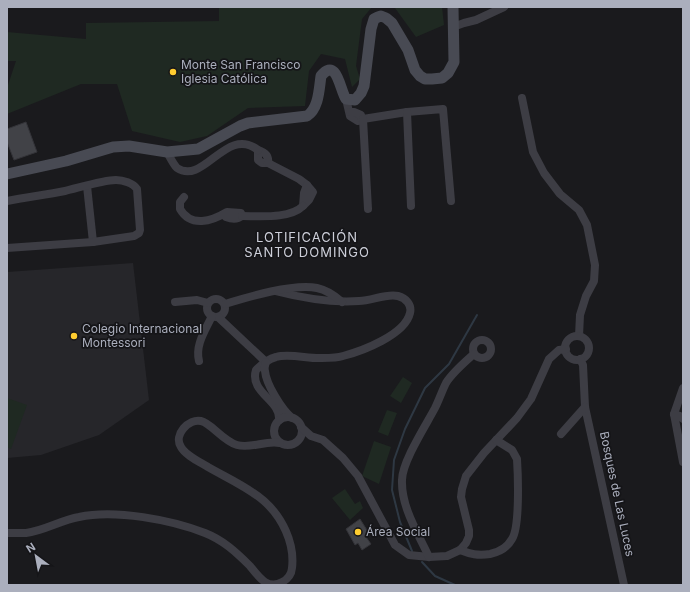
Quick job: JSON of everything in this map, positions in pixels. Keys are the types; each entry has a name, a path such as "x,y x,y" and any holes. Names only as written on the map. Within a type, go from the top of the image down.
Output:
{"main road":[{"path":"7,174 66,161 113,147 129,146 167,152 198,149 248,123 307,116 311,113 316,102 321,76 328,70 337,74 343,95 346,99 355,100 361,93 364,86 371,29 374,19 382,16 392,23 408,50 415,70 420,76 432,80 442,78 448,74 454,62 453,7"}],"street":[{"path":"453,27 476,20 504,7"},
{"path":"522,98 533,152 544,173 560,194 579,210 587,225 595,265 594,281 586,296 580,315 579,336"},
{"path":"346,99 350,112 353,111 358,113 361,115 362,119 368,209"},
{"path":"362,119 407,112 444,109 451,201"},
{"path":"407,112 411,206"},
{"path":"167,152 176,167 187,172 204,165 222,150 239,144 247,144 263,152 267,156 268,163 299,179 312,190 312,196 298,211 293,213 270,216 242,216 238,219 226,217 224,214 205,221 187,219 180,209 180,202 184,197"},
{"path":"7,201 55,193 116,180 134,185 137,189 140,230 139,233 134,236 93,242 7,248"},
{"path":"87,186 93,242"},
{"path":"225,304 247,297 275,291 288,295 342,302 361,302 397,295 405,298 410,305 410,313 406,323 395,333 364,349 342,356 320,358 278,356 266,362 256,370 255,380 260,391 278,412 279,420"},
{"path":"175,302 197,300 208,303 216,298 222,300 225,304 224,312 215,317 198,345 197,354 199,361"},
{"path":"208,303 207,309 210,314 266,362"},
{"path":"579,336 586,341 589,347 586,355 580,359 572,358 566,353 568,341 579,336"},
{"path":"266,362 265,371 274,394 285,410 311,436 323,440 343,458 358,476 395,545 409,555 429,557 447,556 460,550 466,543 469,536 469,530 462,504 462,489 466,476 496,440 517,418 531,399 549,359 559,350 566,349"},
{"path":"429,557 409,515 403,493 403,471 408,458 437,405 447,382 474,354"},
{"name":"Bosques de Las Luces","path":"580,359 583,365 585,407 624,585"},
{"path":"683,388 674,414 683,462"},
{"path":"561,434 585,407"},
{"path":"674,414 683,419"},
{"path":"262,444 270,437 279,420 288,417 292,418"},
{"path":"7,533 26,533 81,516 119,515 146,518 200,531 215,537 235,551 263,581 271,584 279,584 286,580 290,574 293,553 288,535 274,513 264,502 242,486 194,459 181,447 178,439 180,432 184,427 198,420 203,421 224,438 237,445 251,446 271,442 291,445 300,438 302,432 301,427"},
{"path":"274,430 275,437 280,443"},
{"path":"300,438 311,436"},
{"path":"460,550 472,555 484,555 503,550 513,538 517,526 517,458 512,450 496,440"}],"shaded area":[{"path":"219,7 372,7 362,19 356,66 360,79 352,87 345,59 321,54 309,71 305,106 248,108 207,136 180,142 132,131 117,84 81,84 7,114 7,88 16,61 7,61 7,32 86,39 86,23 219,21"},
{"path":"391,7 442,7 444,25 416,37 395,8"},
{"name":"Colegio Internacional Montessori","path":"133,263 149,400 99,435 41,455 7,458 7,272"},
{"path":"403,377 412,383 401,403 390,396"},
{"path":"7,398 27,405 11,449 7,447"},
{"path":"387,410 397,413 388,436 378,432"},
{"path":"374,441 391,447 379,484 362,476"},
{"path":"345,489 355,504 360,501 363,508 350,520 332,498"}],"building":[{"path":"26,122 37,152 14,160 7,142 7,129"},
{"name":"Área Social","path":"360,519 370,535 366,537 371,544 362,550 358,543 355,545 346,529"}],"waterway":[{"path":"412,551 400,522 392,490 394,460 405,429 425,388 449,364 477,315"},
{"path":"422,562 435,576 455,585"}],"place":[{"name":"Monte San Francisco Iglesia Católica","path":"173,72"},
{"name":"Colegio Internacional Montessori","path":"74,336"},
{"name":"Área Social","path":"358,532"}],"district":[{"name":"LOTIFICACIÓN SANTO DOMINGO","path":"307,244"}]}
